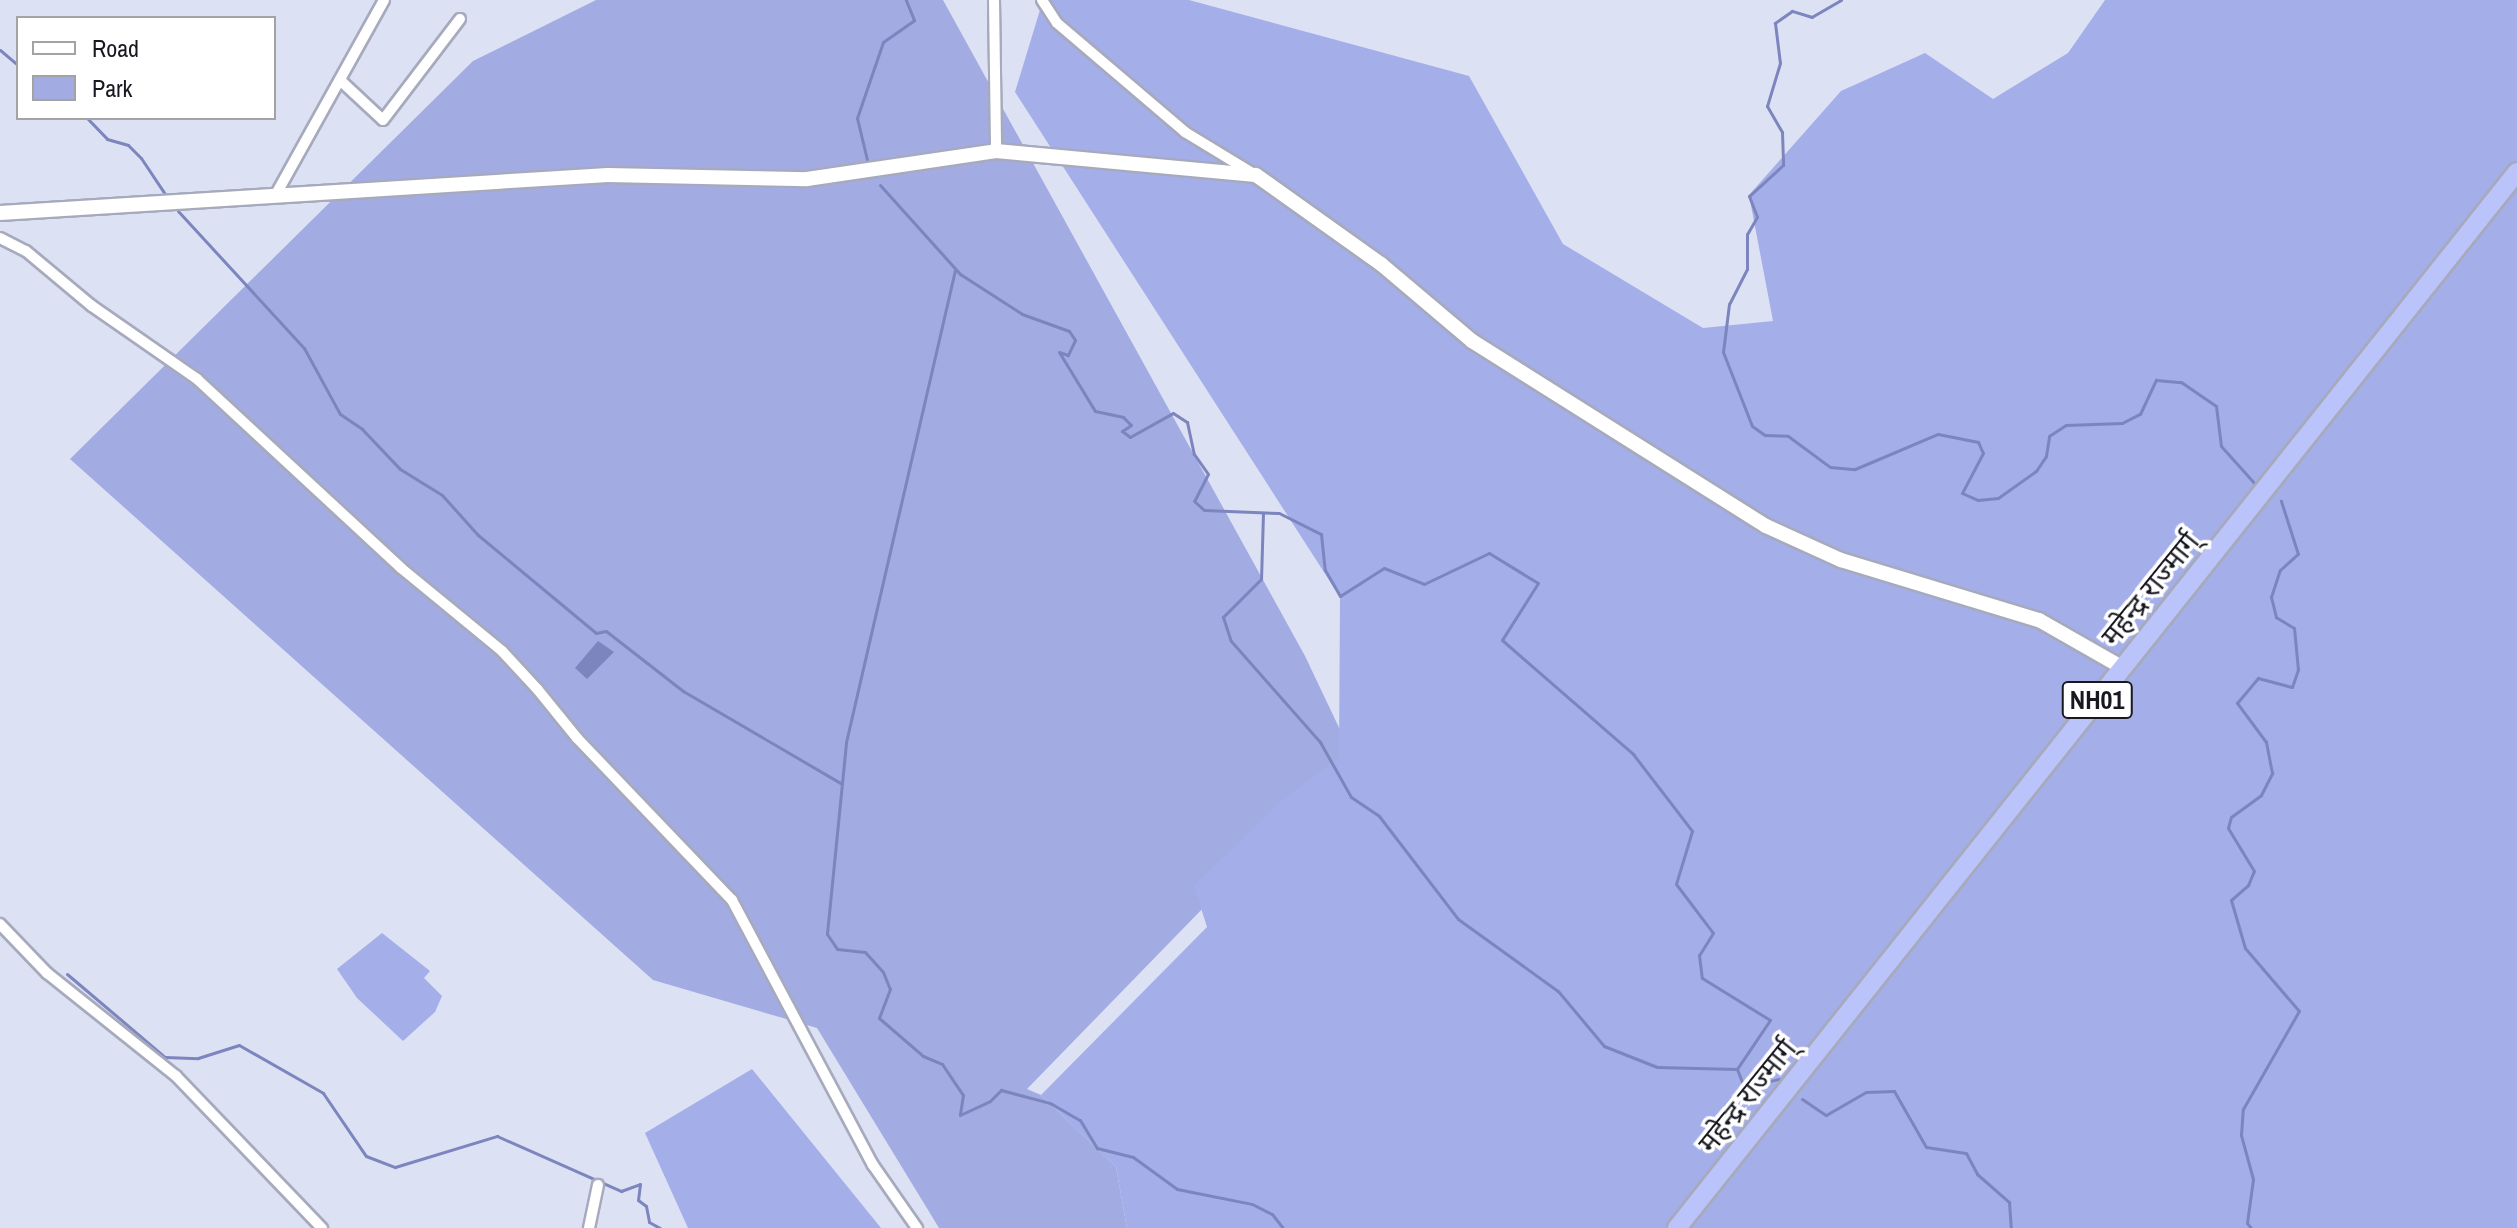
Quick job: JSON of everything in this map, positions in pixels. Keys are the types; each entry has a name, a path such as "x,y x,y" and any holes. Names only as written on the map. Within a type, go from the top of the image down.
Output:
{"highway":[{"name":"महेन्द्र राज्मार्ग्","path":"1677,1228 2517,172"}],"street":[{"path":"275,196 384,0"},
{"path":"994,0 996,151"},
{"path":"1042,0 1057,23 1185,132 1256,175 1381,264 1472,341 1766,526 1841,560 2039,620 2123,668"},
{"path":"341,81 383,120 460,19"},
{"path":"0,213 608,175 807,179 996,151 1256,175"},
{"path":"0,238 26,251 92,306 197,379 401,568 502,651 577,738 732,900 873,1165 917,1228"},
{"path":"0,924 86,1008 176,1076 322,1228"},
{"path":"589,1228 598,1185"}],"green space":[{"path":"596,0 943,0 1305,656 1352,755 1027,1089 1041,1095 1116,1167 1127,1228 939,1228 817,1028 653,980 70,459 473,61"}],"shaded area":[{"path":"1043,0 1189,0 1469,76 1563,244 1703,328 1773,321 1749,195 1841,91 1925,53 1993,99 2068,53 2105,0 2517,0 2517,1228 1127,1228 1116,1167 1041,1095 1207,927 1194,886 1286,797 1339,758 1340,597 1015,92"},
{"path":"598,641 614,652 587,679 575,668"},
{"path":"382,933 430,971 424,978 442,996 435,1012 403,1041 357,998 337,969"},
{"path":"752,1069 881,1228 688,1228 645,1133"}],"waterway":[{"path":"868,164 857,118 883,42 914,20 906,0"},
{"path":"1841,0 1812,17 1792,11 1775,23 1780,63 1767,106 1782,132 1783,165 1749,196 1757,217 1747,234 1747,269 1729,304 1723,352 1752,426 1765,435 1788,436 1830,467 1855,469 1938,434 1978,442 1983,453 1962,493 1978,500 1998,498 2036,471 2046,456 2049,436 2066,425 2122,423 2140,414 2156,380 2181,382 2216,406 2221,446 2256,485"},
{"path":"0,50 16,63"},
{"path":"89,120 107,139 128,145 141,158 167,197"},
{"path":"880,185 960,274 1022,314 1069,331 1075,340 1068,355 1059,352 1095,411 1123,417 1131,425 1122,431 1130,437 1173,413 1187,422 1194,454 1208,474 1194,501 1204,510 1279,513 1321,534 1325,570 1340,596 1384,568 1424,584 1489,553 1538,583 1502,640 1633,754 1692,831 1676,884 1713,933 1699,955 1702,978 1770,1020 1737,1069 1744,1087 1779,1079"},
{"path":"178,211 304,348 340,414 362,429 400,469 442,495 478,535 596,633 606,631 683,691 842,784"},
{"path":"955,270 846,743 827,934 837,949 865,952 883,972 890,989 879,1018 923,1056 942,1064 963,1095 960,1115 990,1101 1001,1090 1050,1103 1080,1120 1097,1148 1133,1157 1177,1189 1252,1204 1272,1214 1283,1228"},
{"path":"2251,1228 2247,1223 2253,1179 2241,1135 2243,1109 2299,1011 2245,948 2231,900 2248,885 2254,871 2228,828 2231,817 2261,795 2272,773 2266,742 2237,703 2258,678 2292,687 2298,670 2294,628 2276,617 2271,597 2280,570 2298,554 2281,501"},
{"path":"1263,513 1261,579 1223,617 1231,641 1320,742 1351,797 1379,816 1458,919 1558,991 1604,1046 1657,1067 1737,1069"},
{"path":"67,974 165,1057 198,1058 239,1045 323,1093 366,1156 395,1167 497,1136 621,1191 640,1184 638,1200 646,1206 649,1222 660,1228"},
{"path":"1802,1099 1826,1115 1866,1092 1894,1091 1926,1147 1966,1153 1977,1174 2009,1202 2011,1228"}]}
